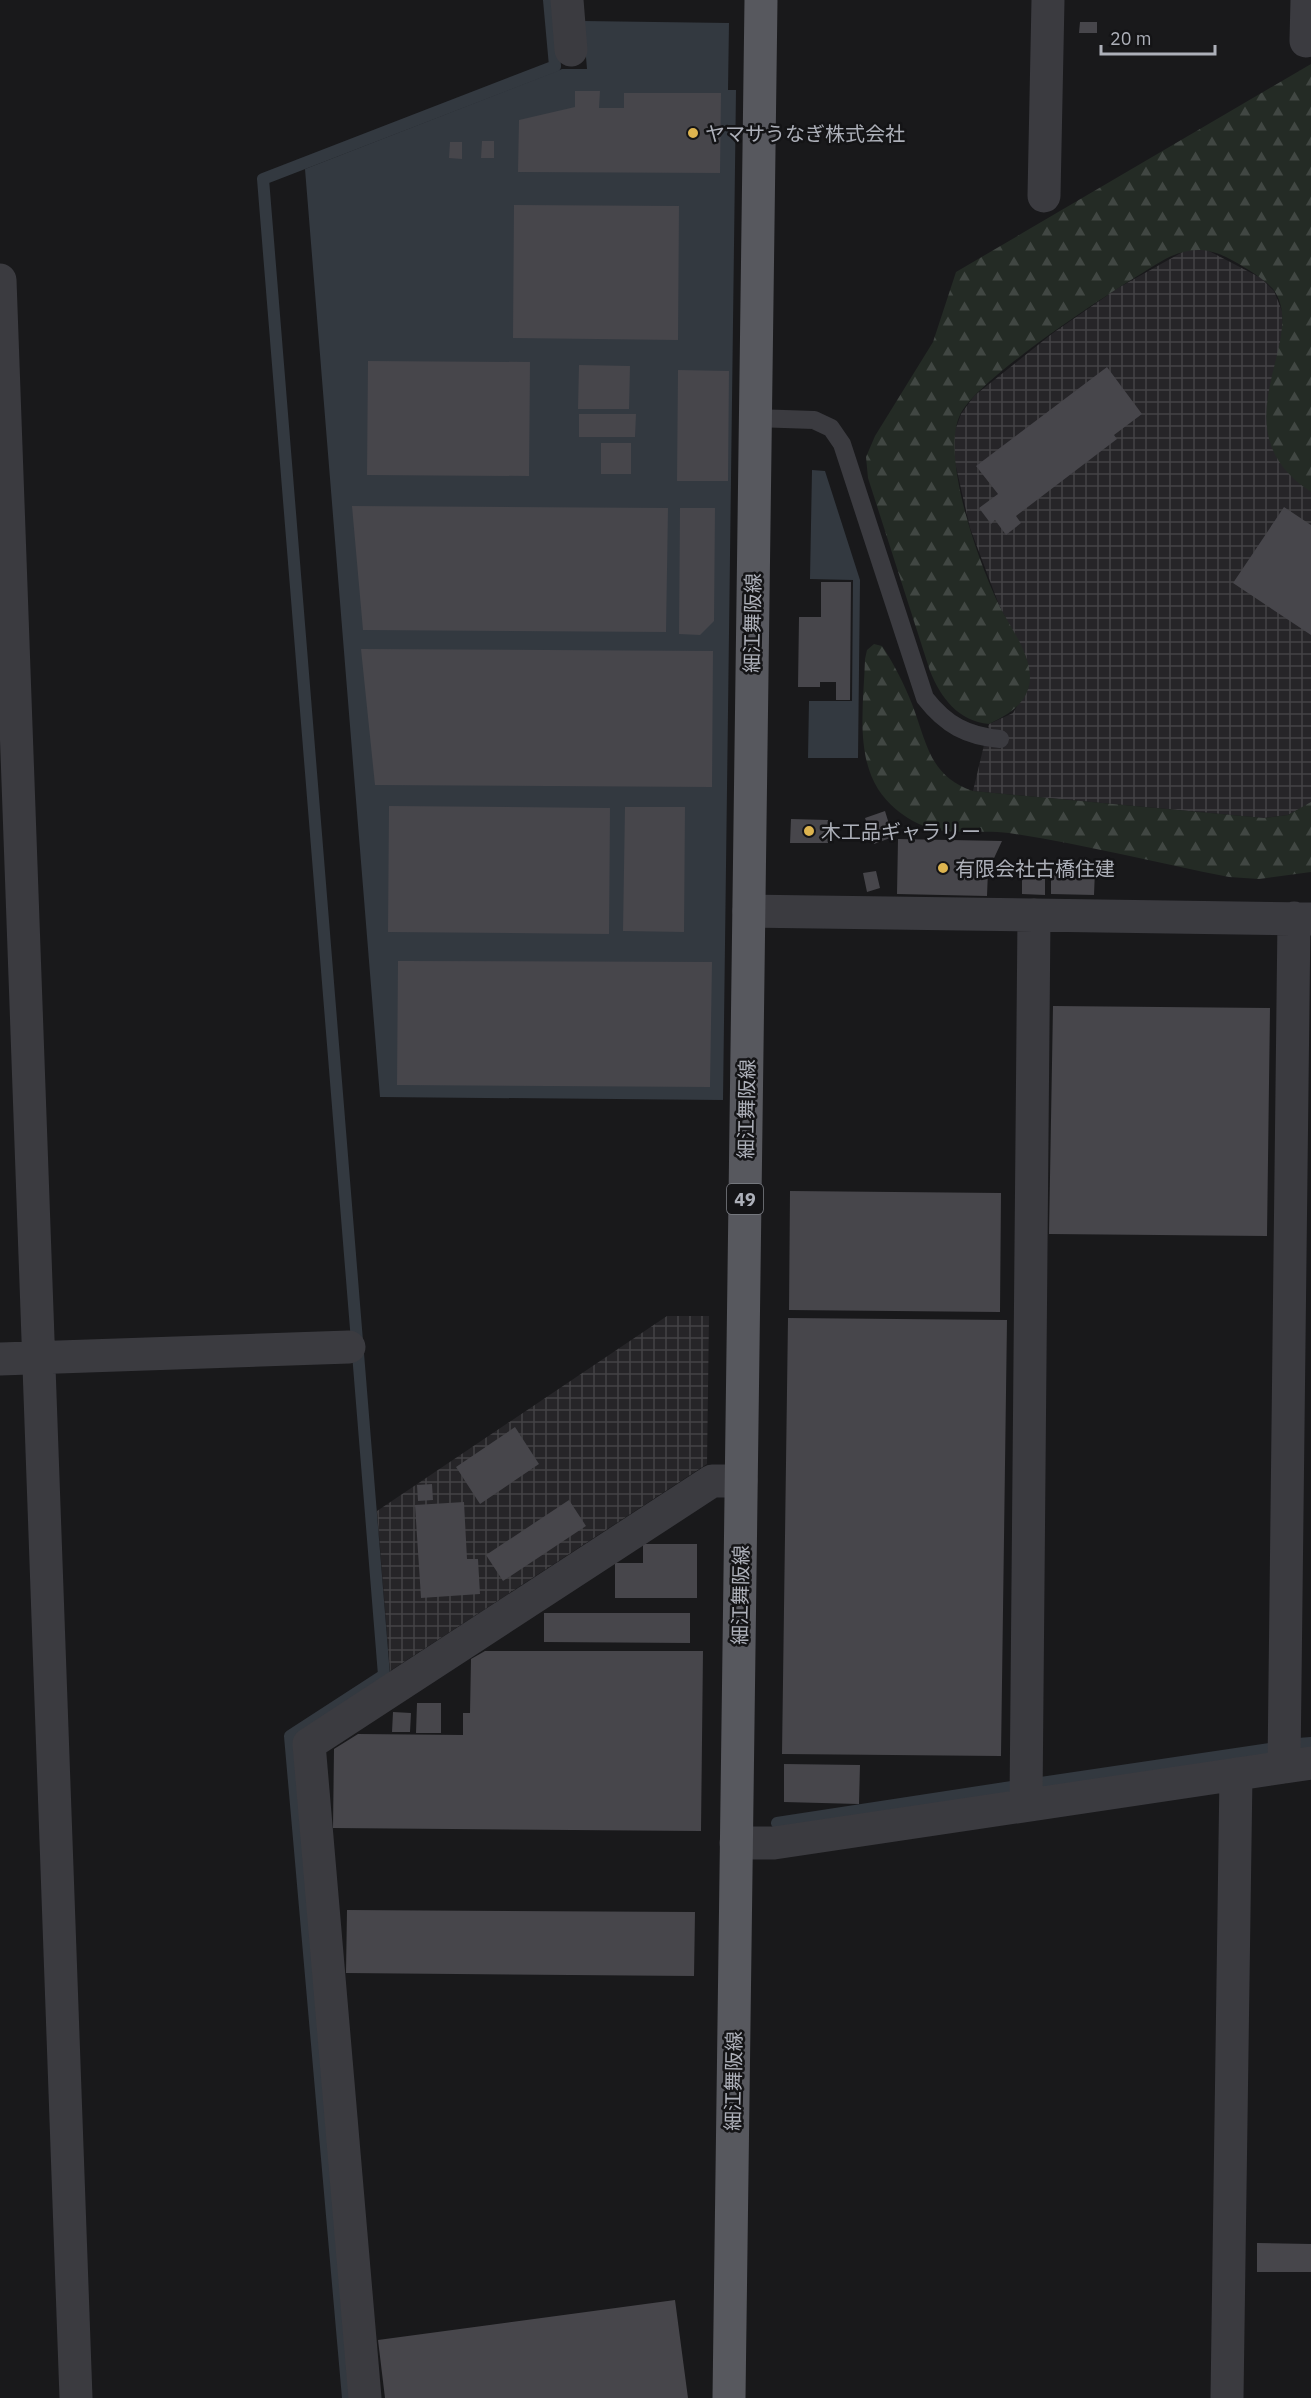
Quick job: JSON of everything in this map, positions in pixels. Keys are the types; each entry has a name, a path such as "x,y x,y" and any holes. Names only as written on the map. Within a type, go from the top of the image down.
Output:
{"main road":[{"name":"細江舞阪線","path":"729,2398 761,0"}],"street":[{"path":"567,0 571,50"},
{"path":"1044,196 1048,0"},
{"path":"1306,41 1307,0"},
{"path":"0,280 76,2398"},
{"path":"736,1843 774,1843 1298,1765 1302,918 749,911"},
{"path":"1026,1805 1034,915"},
{"path":"0,1359 349,1347"},
{"path":"365,2398 309,1744 712,1481 741,1481"},
{"path":"1227,2398 1236,1774"}],"lane":[{"path":"755,418 814,420 831,428 842,444 925,698 939,716 957,729 978,737 1000,739"}],"shaded area":[{"path":"583,21 729,23 728,90 736,90 723,1100 380,1097 305,169 562,69 587,69"},
{"path":"1188,249 1207,250 1261,278 1274,291 1282,311 1283,329 1268,409 1311,492 1311,803 1288,815 1264,818 973,791 989,724 1013,713 1029,686 1027,660 999,605 970,528 954,458 953,436 961,414 974,396 1053,333 1118,288"},
{"path":"812,470 825,471 860,580 858,758 808,758 809,701 852,701 853,580 810,579"},
{"path":"667,1316 709,1316 707,1464 390,1671 377,1511"}],"green space":[{"path":"1311,64 1311,492 1283,467 1269,440 1266,413 1281,333 1282,310 1273,289 1268,284 1226,257 1199,250 1187,251 1165,259 1091,306 1038,343 989,382 960,415 955,434 955,457 965,511 982,566 1025,655 1030,676 1027,693 1019,705 1008,714 989,724 968,718 945,699 930,671 868,478 866,457 875,436 933,342 956,272"},
{"path":"874,644 882,646 891,660 912,704 926,745 938,767 958,785 973,791 1264,818 1288,815 1311,802 1311,872 1259,879 1229,877 1037,837 929,828 907,818 878,789 866,759 862,726 865,659 867,650"}],"building":[{"path":"1080,22 1097,22 1097,33 1079,33"},
{"path":"575,91 600,91 599,108 624,108 624,93 721,93 720,173 518,172 519,120 575,107"},
{"path":"482,141 494,141 494,158 481,158"},
{"path":"450,142 462,142 462,159 449,158"},
{"path":"514,205 679,206 678,340 513,338"},
{"path":"368,361 530,362 529,476 367,475"},
{"path":"579,365 630,366 629,409 578,409"},
{"path":"1107,367 1142,414 1114,435 1117,439 1016,516 1021,523 1006,535 995,520 991,524 979,508 998,494 976,466"},
{"path":"678,370 729,371 728,481 677,481"},
{"path":"579,414 636,414 635,437 579,437"},
{"path":"601,443 631,443 631,474 601,474"},
{"path":"352,506 668,508 666,632 363,630"},
{"path":"1284,507 1311,525 1311,635 1233,583"},
{"path":"680,508 715,508 714,621 700,635 679,634"},
{"path":"821,582 851,582 850,700 836,700 836,682 820,682 820,687 798,687 799,617 821,617"},
{"path":"361,649 713,651 712,787 375,785"},
{"path":"389,806 610,808 609,934 388,932"},
{"path":"625,807 685,807 684,932 623,931"},
{"path":"885,811 893,837 874,844 865,818"},
{"name":"木工品ギャラリー","path":"791,819 828,820 828,843 790,843"},
{"path":"898,839 1002,841 988,871 987,896 897,894"},
{"path":"1051,869 1095,870 1094,895 1051,894"},
{"path":"876,871 880,888 867,892 863,873"},
{"path":"1022,874 1045,875 1045,895 1022,894"},
{"path":"398,961 712,962 710,1087 397,1085"},
{"path":"1053,1006 1270,1008 1267,1236 1049,1234"},
{"path":"790,1191 1001,1193 1000,1312 789,1310"},
{"path":"788,1318 1007,1320 1001,1756 782,1754"},
{"path":"515,1427 539,1464 480,1504 456,1467"},
{"path":"432,1484 433,1500 418,1501 417,1485"},
{"path":"569,1500 586,1526 503,1581 486,1555"},
{"path":"464,1502 467,1559 478,1559 480,1594 421,1598 415,1505"},
{"path":"643,1544 697,1544 697,1598 615,1598 615,1563 643,1563"},
{"path":"544,1613 690,1613 690,1643 544,1642"},
{"path":"485,1651 703,1651 701,1831 333,1828 334,1749 358,1734 463,1735 463,1713 470,1713 471,1659"},
{"path":"417,1703 441,1703 441,1733 416,1733"},
{"path":"393,1712 411,1713 410,1732 392,1732"},
{"path":"784,1764 860,1765 859,1804 784,1802"},
{"path":"347,1910 695,1912 694,1976 346,1973"},
{"path":"1257,2243 1311,2244 1311,2272 1257,2272"},
{"path":"675,2300 688,2398 385,2398 378,2340"}],"waterway":[{"path":"348,2398 290,1736 384,1675 263,179 555,66 549,0"},
{"path":"1298,1744 1311,1743"},
{"path":"1041,1783 1270,1749"},
{"path":"777,1823 1012,1787"}],"place":[{"name":"ヤマサうなぎ株式会社","path":"693,133"},
{"name":"木工品ギャラリー","path":"809,831"},
{"name":"有限会社古橋住建","path":"943,868"}]}
